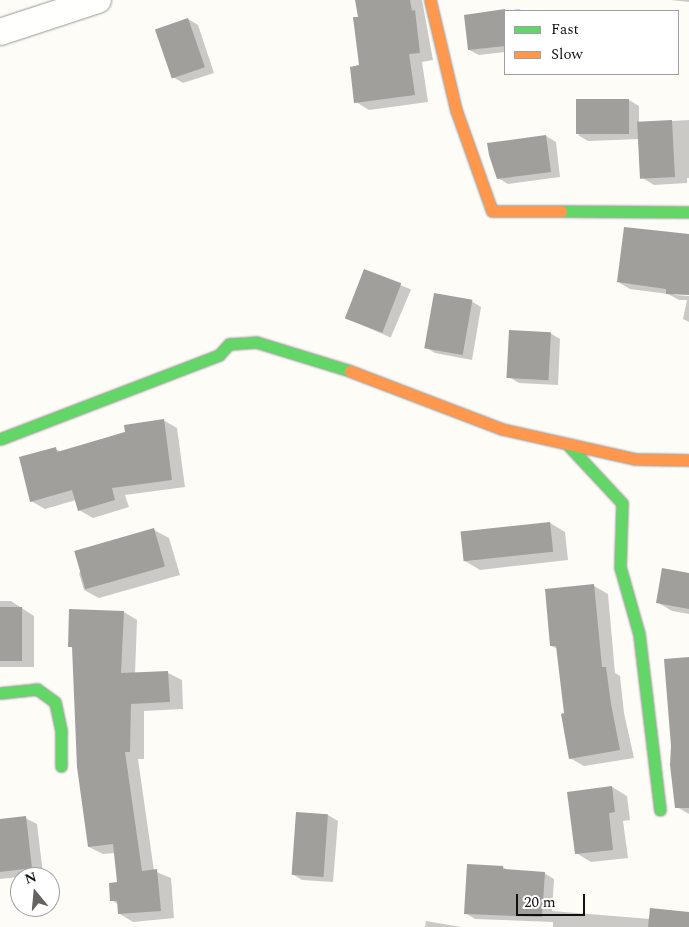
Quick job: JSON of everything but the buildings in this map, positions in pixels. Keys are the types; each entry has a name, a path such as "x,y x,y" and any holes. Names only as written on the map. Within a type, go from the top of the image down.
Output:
{"street":[{"path":"0,32 98,0"},
{"path":"430,0 456,110 492,211 689,212"},
{"path":"0,439 219,355 229,344 256,342 368,377 502,429 635,459 689,460"},
{"path":"568,444 622,504 620,567 639,634 660,810"},
{"path":"0,693 37,690 55,702 62,730 61,766"}],"traffic: fast":[{"path":"561,211 689,212"},
{"path":"0,439 219,355 229,344 256,342 350,371"},
{"path":"567,444 622,503 620,567 639,634 660,810"},
{"path":"0,693 37,689 55,702 61,731 61,766"}],"traffic: slow":[{"path":"430,0 456,110 492,211 561,211"},
{"path":"350,371 502,429 635,459 689,460"}]}
